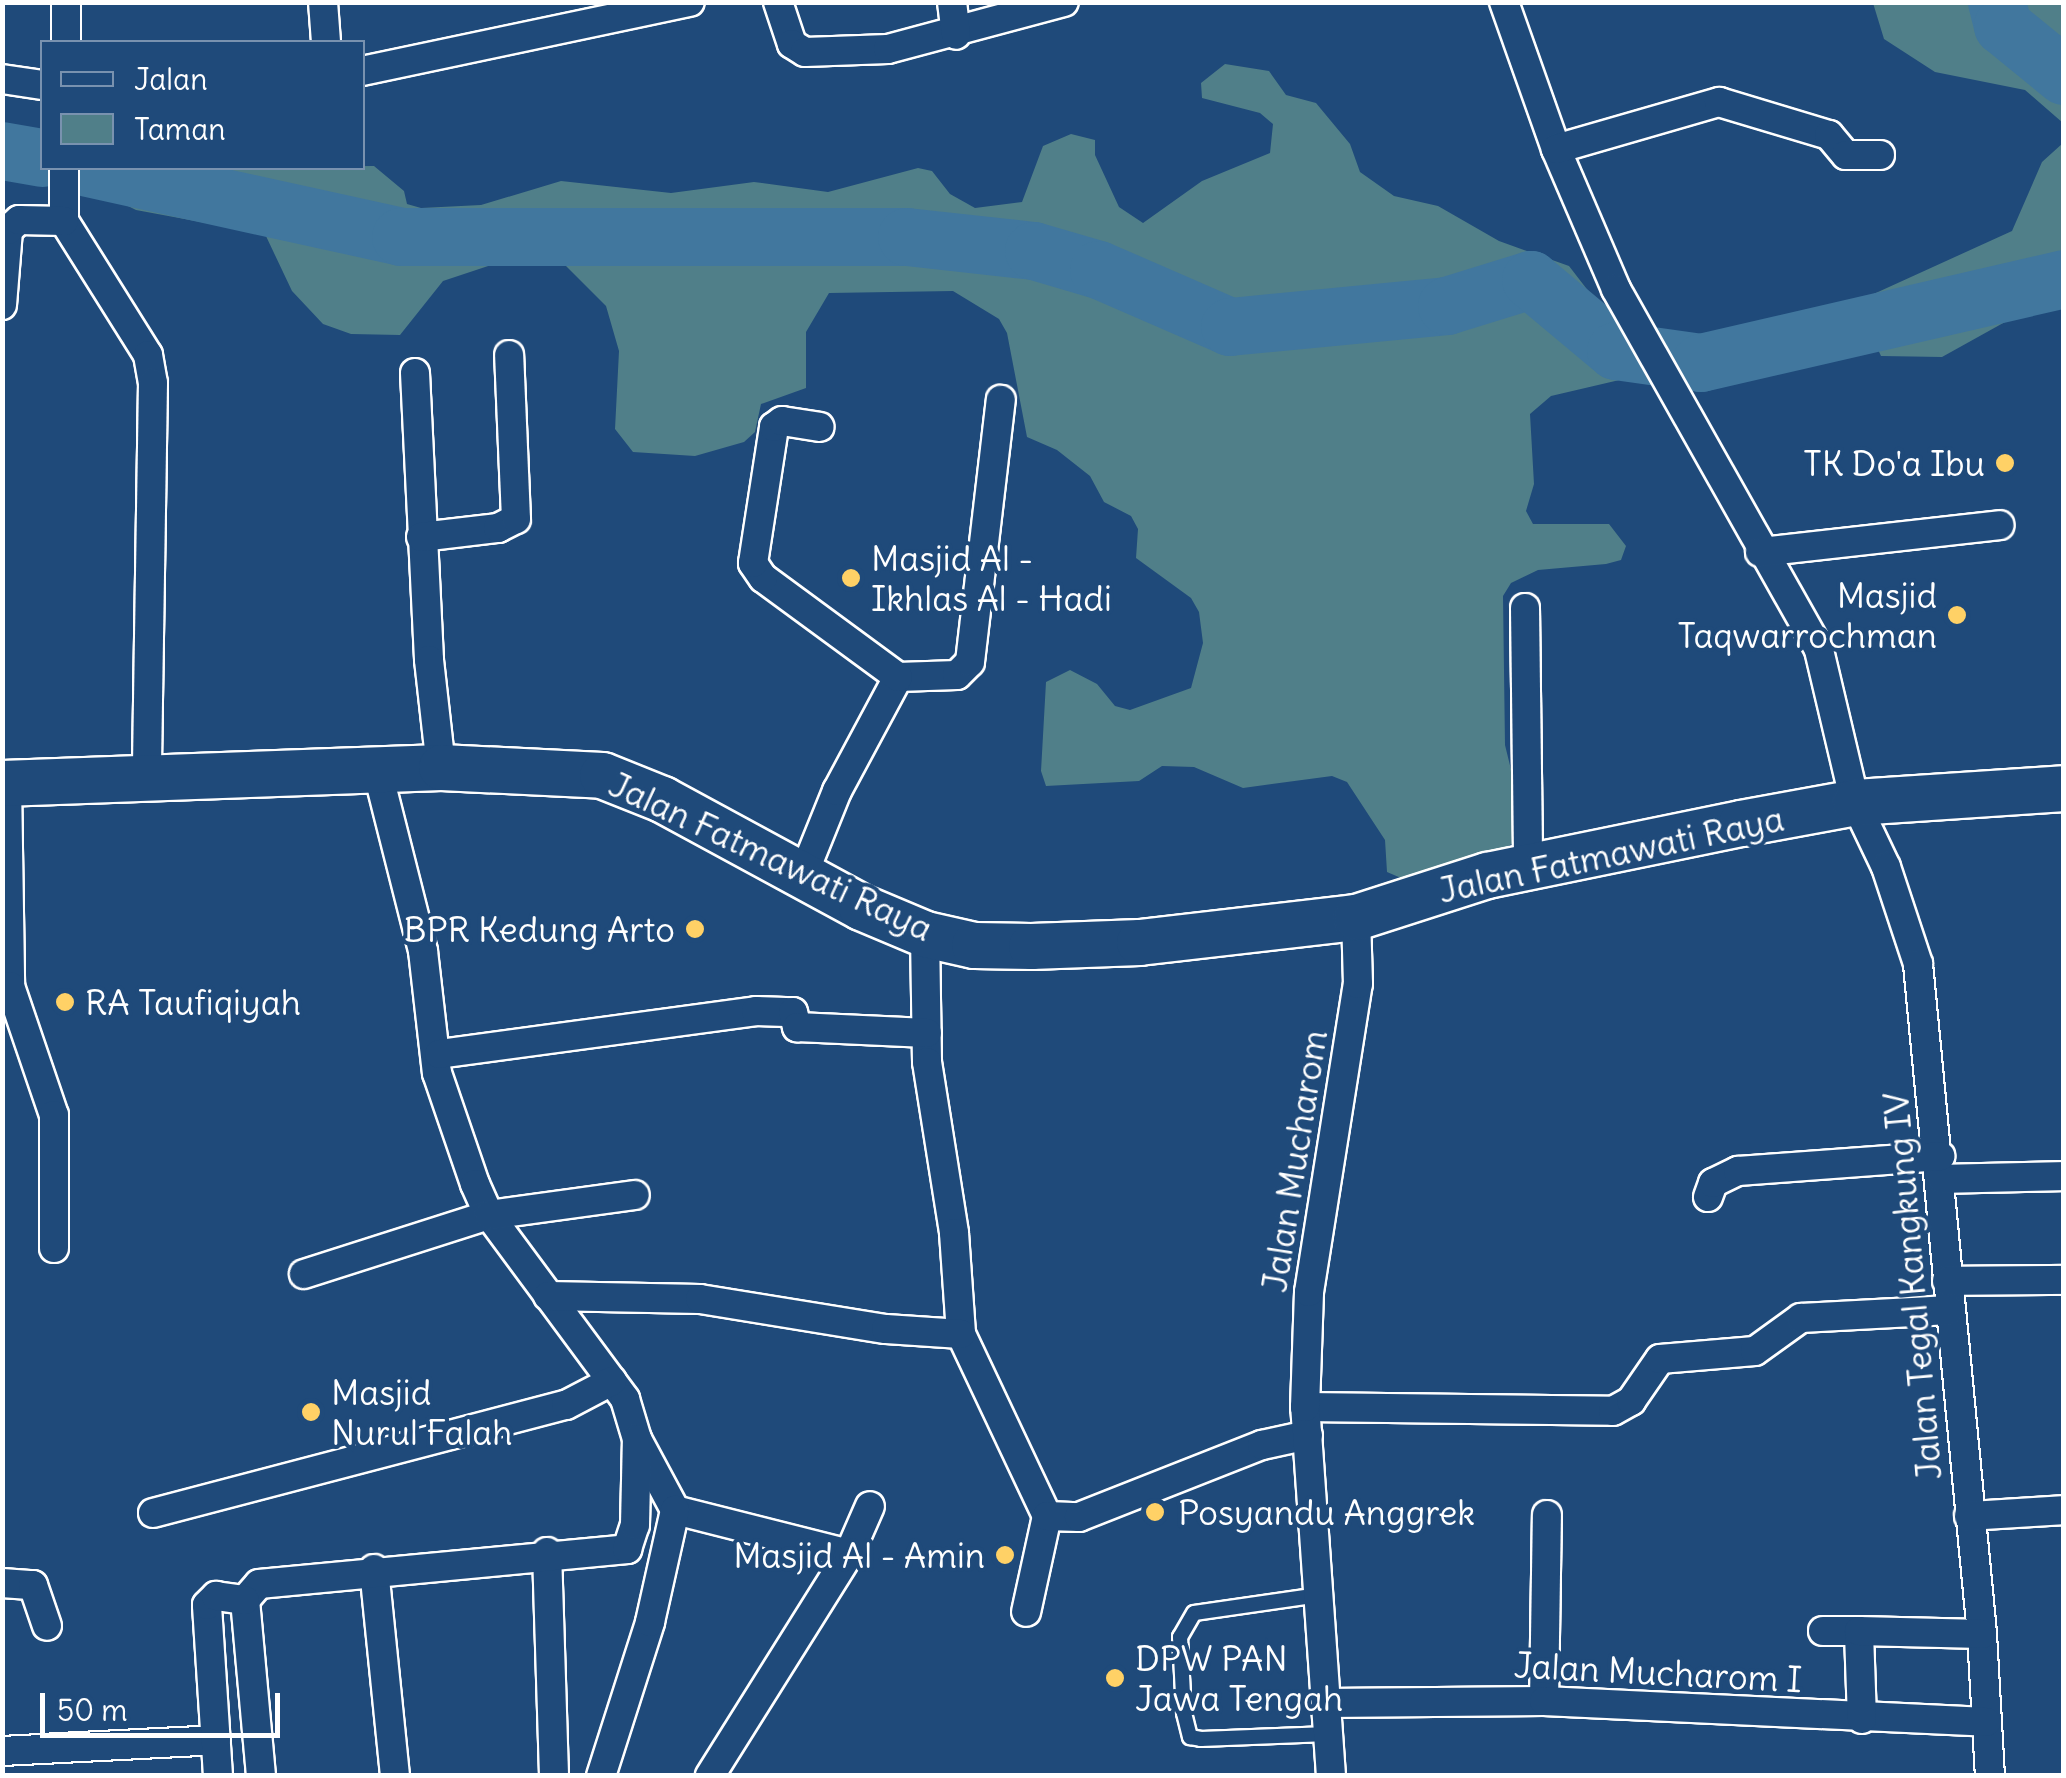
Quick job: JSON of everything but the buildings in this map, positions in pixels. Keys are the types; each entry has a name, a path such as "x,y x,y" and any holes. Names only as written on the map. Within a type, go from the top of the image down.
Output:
{"main road":[{"name":"Jalan Fatmawati Raya","path":"5,784 378,773 441,767 602,776 662,799 925,934 974,945 1083,945 1356,917 1528,868 1855,802 2064,788"}],"street":[{"path":"66,2 66,40"},
{"path":"323,2 326,40"},
{"path":"365,70 690,2"},
{"path":"778,2 792,44 805,52 888,49 956,35 1064,2"},
{"path":"952,2 956,35"},
{"name":"Jalan Tegal Kangkung IV","path":"1504,2 1556,149 1616,289 1824,664 1855,802 1886,867 1918,964 1941,1168 1950,1310 1982,1634 1990,1776"},
{"path":"2,79 40,85"},
{"path":"1556,149 1719,102 1829,135 1846,155 1880,155"},
{"path":"64,170 63,211 148,355 152,383 147,778"},
{"path":"2,305 8,230 19,220 63,211"},
{"path":"421,537 498,528 516,519 509,355"},
{"path":"416,373 421,537 441,767"},
{"path":"820,427 782,421 774,427 754,564 763,578 898,677 956,675 970,662 1001,400"},
{"path":"1760,552 1999,525"},
{"path":"1525,608 1528,868"},
{"path":"804,875 837,791 898,677"},
{"path":"378,773 413,901 448,1114 489,1215 612,1381 674,1510 650,1622 601,1776"},
{"path":"5,784 10,986 54,1115 54,1248"},
{"name":"Jalan Mucharom","path":"1331,1776 1307,1421 1309,1292 1354,1016 1356,917"},
{"path":"925,934 927,1033 962,1334 1047,1516 1026,1612"},
{"path":"439,1054 756,1011 793,1012 797,1027 927,1033"},
{"path":"1708,1197 1712,1183 1738,1171 1941,1168 2064,1176"},
{"path":"304,1274 489,1215 636,1195"},
{"path":"1948,1281 2064,1280"},
{"path":"548,1296 700,1299 886,1329 962,1334"},
{"path":"1047,1516 1079,1517 1262,1445 1307,1421 1614,1411 1630,1402 1660,1359 1756,1351 1802,1318 1950,1310"},
{"path":"153,1513 566,1405 612,1381"},
{"path":"261,1776 245,1600 260,1584 374,1569 626,1548 635,1525 637,1439"},
{"path":"710,1776 849,1554 870,1506"},
{"path":"674,1510 849,1554"},
{"path":"1970,1516 2064,1510"},
{"path":"1544,1701 1547,1516"},
{"path":"547,1552 554,1776"},
{"path":"374,1569 395,1776"},
{"path":"2,1583 33,1585 47,1626"},
{"path":"218,1776 206,1605 216,1596 245,1600"},
{"path":"1823,1630 1982,1634"},
{"path":"1859,1631 1862,1718"},
{"name":"Jalan Mucharom I","path":"1326,1704 1544,1701 1987,1722"},
{"path":"2,1751 216,1740"}],"lane":[{"path":"1320,1595 1194,1612 1180,1637 1184,1713 1190,1737 1201,1739 1328,1734"}],"green space":[{"path":"1873,3 2063,3 2063,123 2025,90 1935,72 1884,39"},
{"path":"1225,64 1269,71 1286,95 1316,103 1350,144 1360,172 1394,196 1438,206 1499,241 1569,266 1603,310 1632,364 1628,378 1551,396 1530,414 1534,484 1526,511 1533,524 1609,524 1626,546 1621,560 1538,570 1511,583 1503,596 1505,745 1518,798 1515,842 1488,858 1401,878 1387,872 1385,840 1347,782 1332,776 1243,788 1194,767 1162,766 1139,781 1046,786 1041,771 1046,682 1070,670 1097,684 1115,706 1130,710 1191,688 1203,643 1199,612 1191,598 1136,558 1138,529 1131,516 1104,502 1090,476 1057,450 1027,437 1007,333 999,319 953,291 829,293 806,332 806,388 761,404 755,432 744,442 695,456 633,452 615,429 619,351 606,306 563,263 518,256 443,281 400,335 351,334 323,324 292,291 265,234 136,210 110,197 103,170 365,170 365,166 374,166 404,191 407,204 421,208 481,205 561,181 671,193 754,182 828,192 918,168 932,171 950,194 975,208 1022,202 1043,146 1071,134 1095,140 1095,155 1119,207 1143,223 1202,181 1270,153 1273,124 1260,113 1202,98 1201,83"},
{"path":"2063,143 2063,305 2005,322 1942,357 1881,356 1860,311 1867,297 2012,231 2042,162"}],"waterway":[{"path":"1997,2 2003,26 2064,76"},
{"path":"2,151 40,158"},
{"path":"97,170 401,237 907,237 1034,251 1099,270 1230,327 1447,306 1531,280 1616,351 1701,363 2064,279"}],"place":[{"name":"TK Do'a Ibu","path":"2005,463"},
{"name":"Masjid Al - Ikhlas Al - Hadi","path":"851,578"},
{"name":"Masjid Taqwarrochman","path":"1957,615"},
{"name":"BPR Kedung Arto","path":"695,929"},
{"name":"RA Taufiqiyah","path":"65,1002"},
{"name":"Masjid Nurul Falah","path":"311,1412"},
{"name":"Posyandu Anggrek","path":"1155,1512"},
{"name":"Masjid Al - Amin","path":"1005,1555"},
{"name":"DPW PAN Jawa Tengah","path":"1115,1678"}]}
